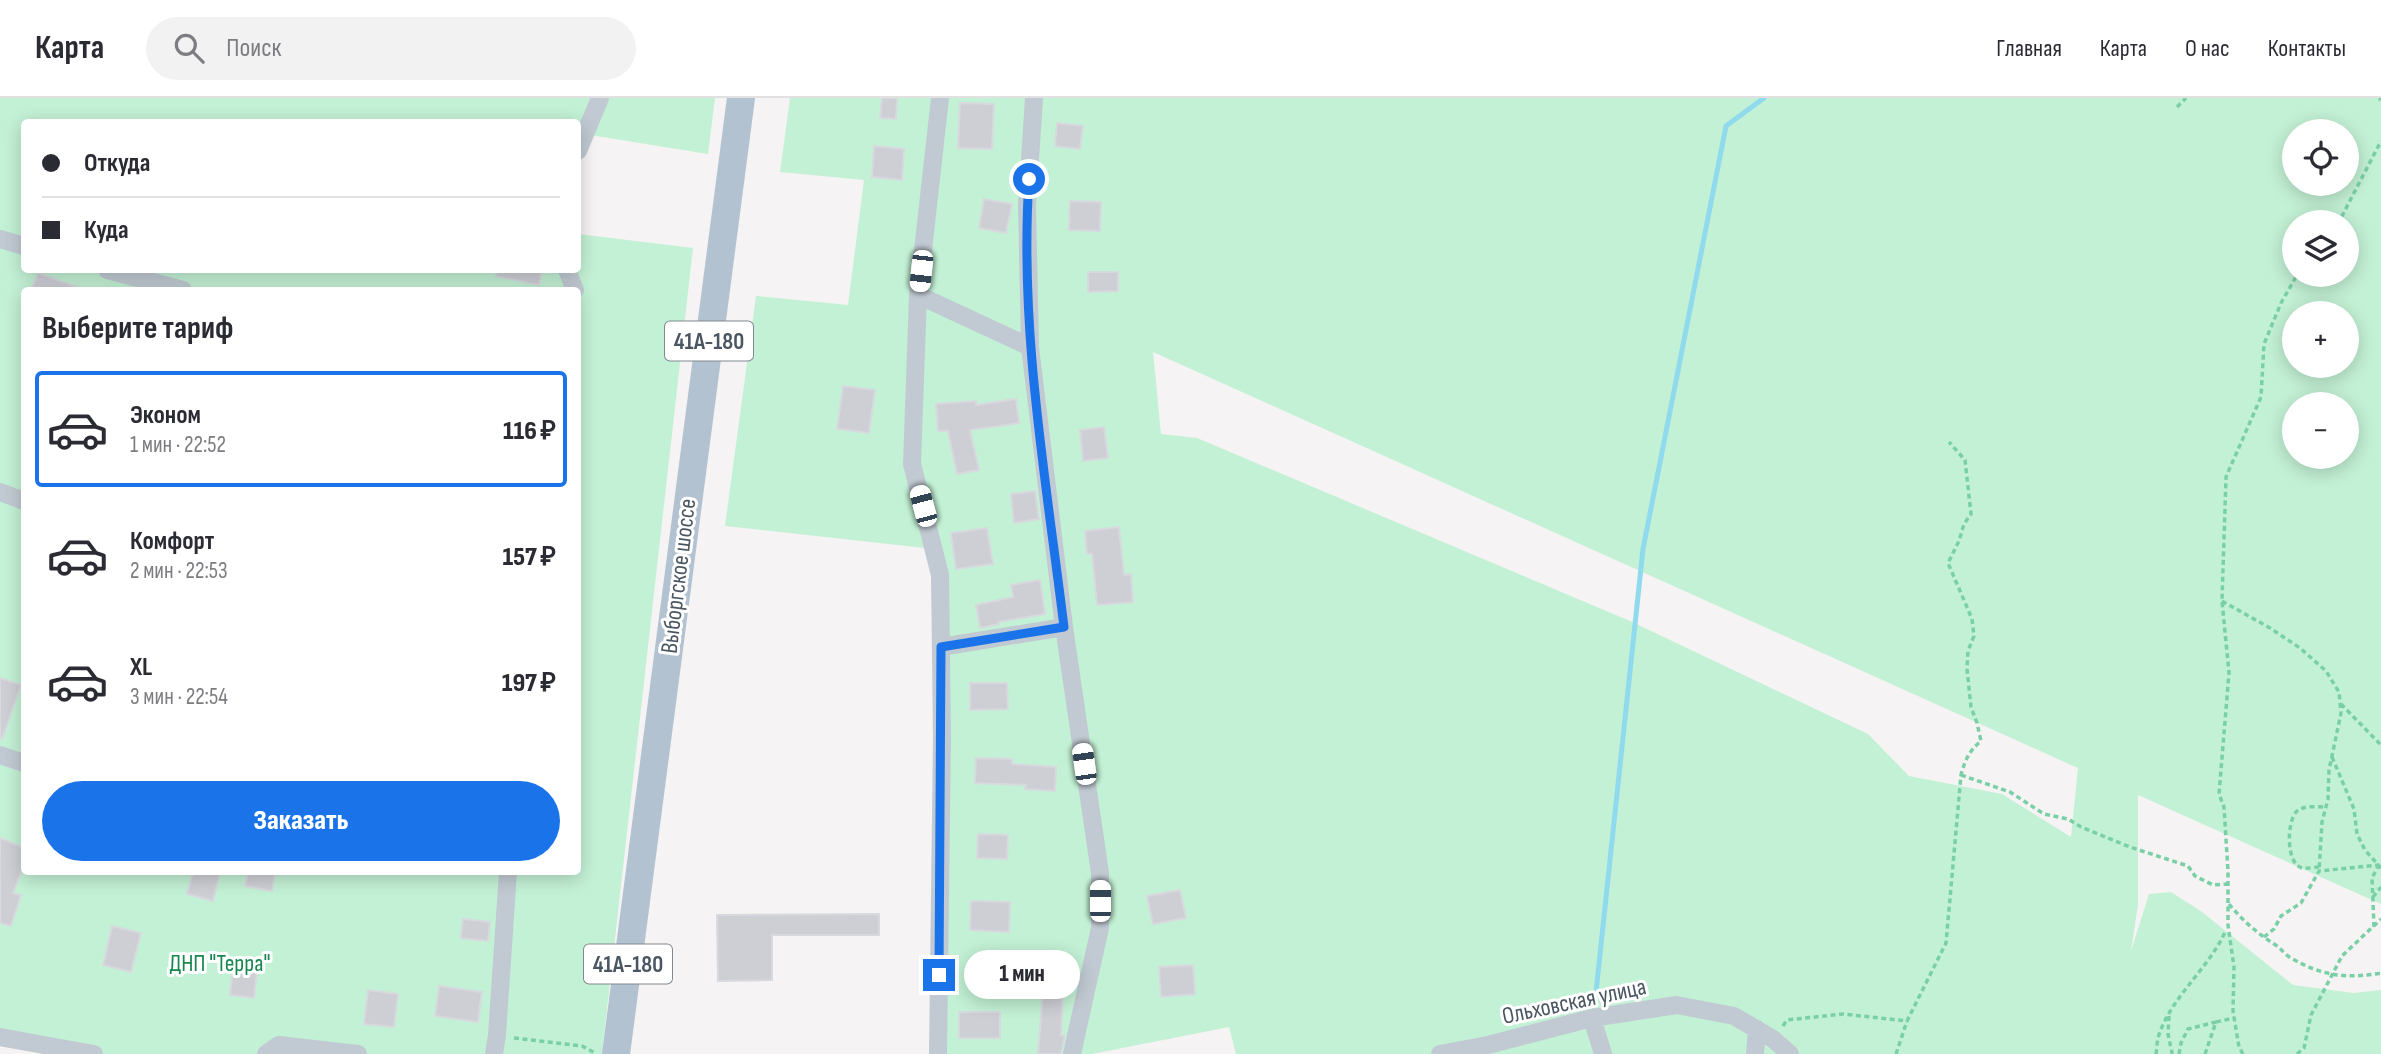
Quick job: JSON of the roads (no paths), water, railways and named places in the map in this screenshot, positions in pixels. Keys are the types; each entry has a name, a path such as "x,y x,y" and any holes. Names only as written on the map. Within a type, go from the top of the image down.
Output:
{"main road":[{"name":"Выборгское шоссе","path":"617,1054 741,98"}],"street":[{"path":"581,144 600,98"},
{"path":"938,1054 942,738 940,575 912,464 918,295 940,98"},
{"path":"1034,98 1027,206 1030,347 1064,627 1100,873 1100,928 1072,1054"},
{"path":"0,239 21,245"},
{"path":"118,273 172,287"},
{"path":"918,295 1030,347"},
{"path":"0,492 21,500"},
{"path":"941,647 1064,627"},
{"path":"0,755 21,762"},
{"path":"494,1054 505,875"},
{"name":"Ольховская улица","path":"1451,1053 1592,1018 1677,1005 1734,1016 1773,1039 1790,1054"},
{"path":"1592,1018 1603,1054"},
{"path":"1755,1054 1757,1029"},
{"path":"0,1037 94,1054"},
{"path":"265,1054 279,1045 358,1054"}],"waterway":[{"path":"1596,992 1643,549 1726,126 1764,98"}],"park label":[{"name":"ДНП \"Терра\"","path":"220,963"}]}
